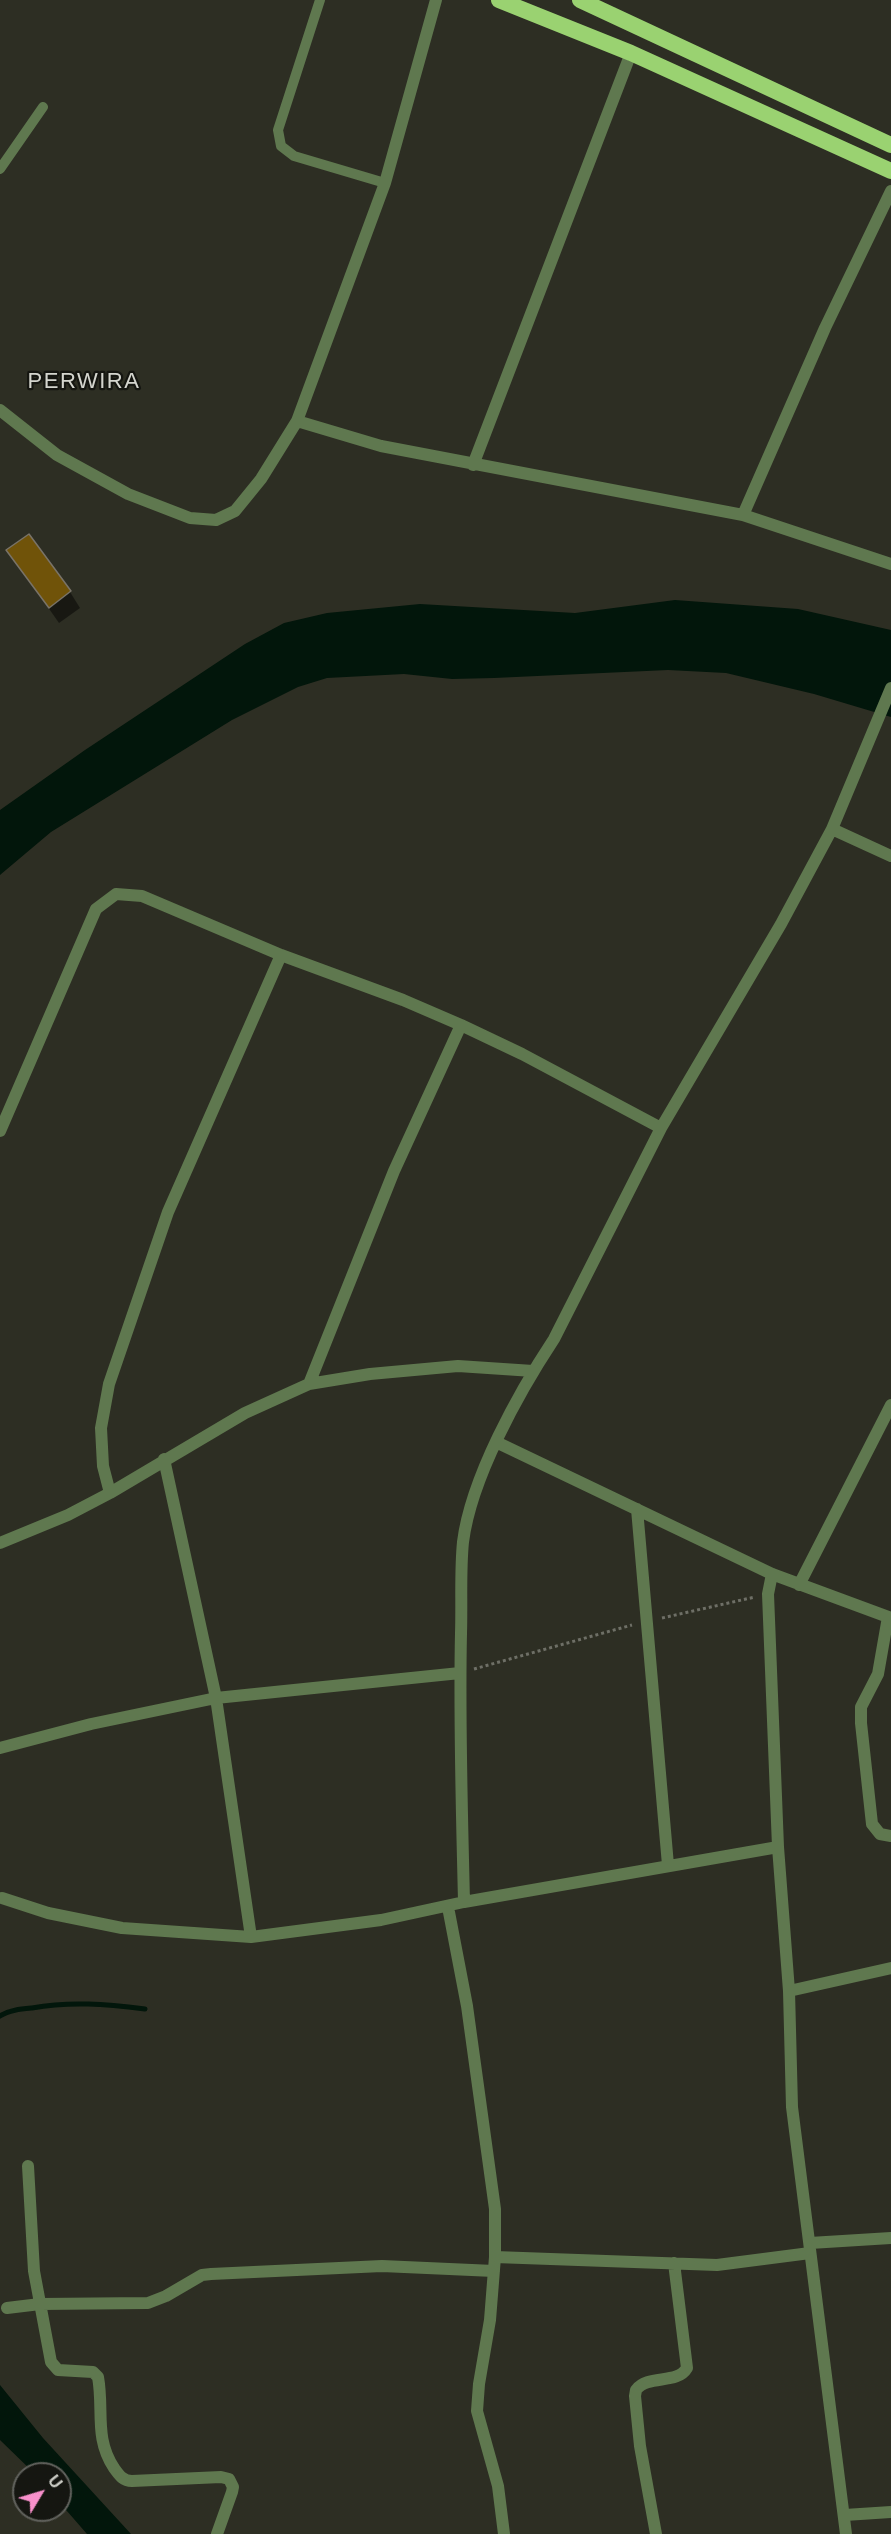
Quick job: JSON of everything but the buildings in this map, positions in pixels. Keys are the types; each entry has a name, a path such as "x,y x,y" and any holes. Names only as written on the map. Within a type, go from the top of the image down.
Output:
{"highway":[{"path":"499,0 631,53 891,171"},
{"path":"580,0 891,145"}],"street":[{"path":"0,410 57,455 128,494 190,518 216,520 235,511 255,487 297,421 385,183 436,0"},
{"path":"473,465 631,53"},
{"path":"743,515 825,328 891,191"},
{"path":"297,421 381,446 743,515 891,564"},
{"path":"464,1902 460,1673 463,1541 472,1504 496,1442 533,1371 554,1339 661,1128 781,924 832,829 891,688"},
{"path":"832,829 891,856"},
{"path":"0,1131 96,909 116,894 142,896 281,956 403,1000 522,1054 661,1128"},
{"path":"110,1493 103,1466 101,1428 109,1384 168,1212 281,956"},
{"path":"309,1384 394,1171 461,1025"},
{"path":"0,1543 68,1515 110,1493 245,1413 309,1384 370,1374 458,1366 533,1371"},
{"path":"799,1585 891,1405"},
{"path":"496,1442 772,1574 890,1618 878,1674 861,1707 861,1723 872,1824 880,1834 891,1836"},
{"path":"164,1459 216,1698 251,1937"},
{"path":"637,1509 668,1865"},
{"path":"772,1574 768,1594 778,1847 789,1991 792,2108 846,2534"},
{"path":"0,1748 91,1724 216,1698 460,1673"},
{"path":"2,1898 48,1913 122,1928 251,1937 381,1920 464,1902 778,1847"},
{"path":"448,1907 467,2006 495,2209 495,2257 490,2320 479,2384 477,2411 498,2486 504,2534"},
{"path":"789,1991 891,1968"},
{"path":"28,2166 34,2271 47,2348 54,2366 63,2371 93,2372 98,2377 102,2445 108,2459 123,2479 132,2481 221,2477 232,2482 232,2492 217,2534"},
{"path":"495,2257 717,2265 810,2248 891,2238"},
{"path":"656,2534 640,2446 635,2396 636,2390 642,2384 681,2375 687,2368 674,2263"},
{"path":"7,2308 40,2304 148,2303 166,2296 202,2275 211,2274 382,2266 494,2271"},
{"path":"845,2515 891,2512"}],"lane":[{"path":"320,0 278,130 281,146 294,156 385,183"},
{"path":"0,169 43,107"}],"path":[{"path":"460,1673 646,1621 768,1594"}],"shaded area":[{"path":"675,600 798,609 891,630 891,717 814,694 726,673 668,670 452,679 404,674 327,678 298,687 232,720 51,832 0,875 0,810 85,750 245,644 284,623 327,613 420,604 575,613"},
{"path":"0,2385 65,2462 23,2462 0,2440"},
{"path":"72,2470 131,2534 87,2534 72,2517"}],"waterway":[{"path":"0,2016 15,2010 60,2004 145,2009"}],"district":[{"name":"PERWIRA","path":"84,382"}]}
